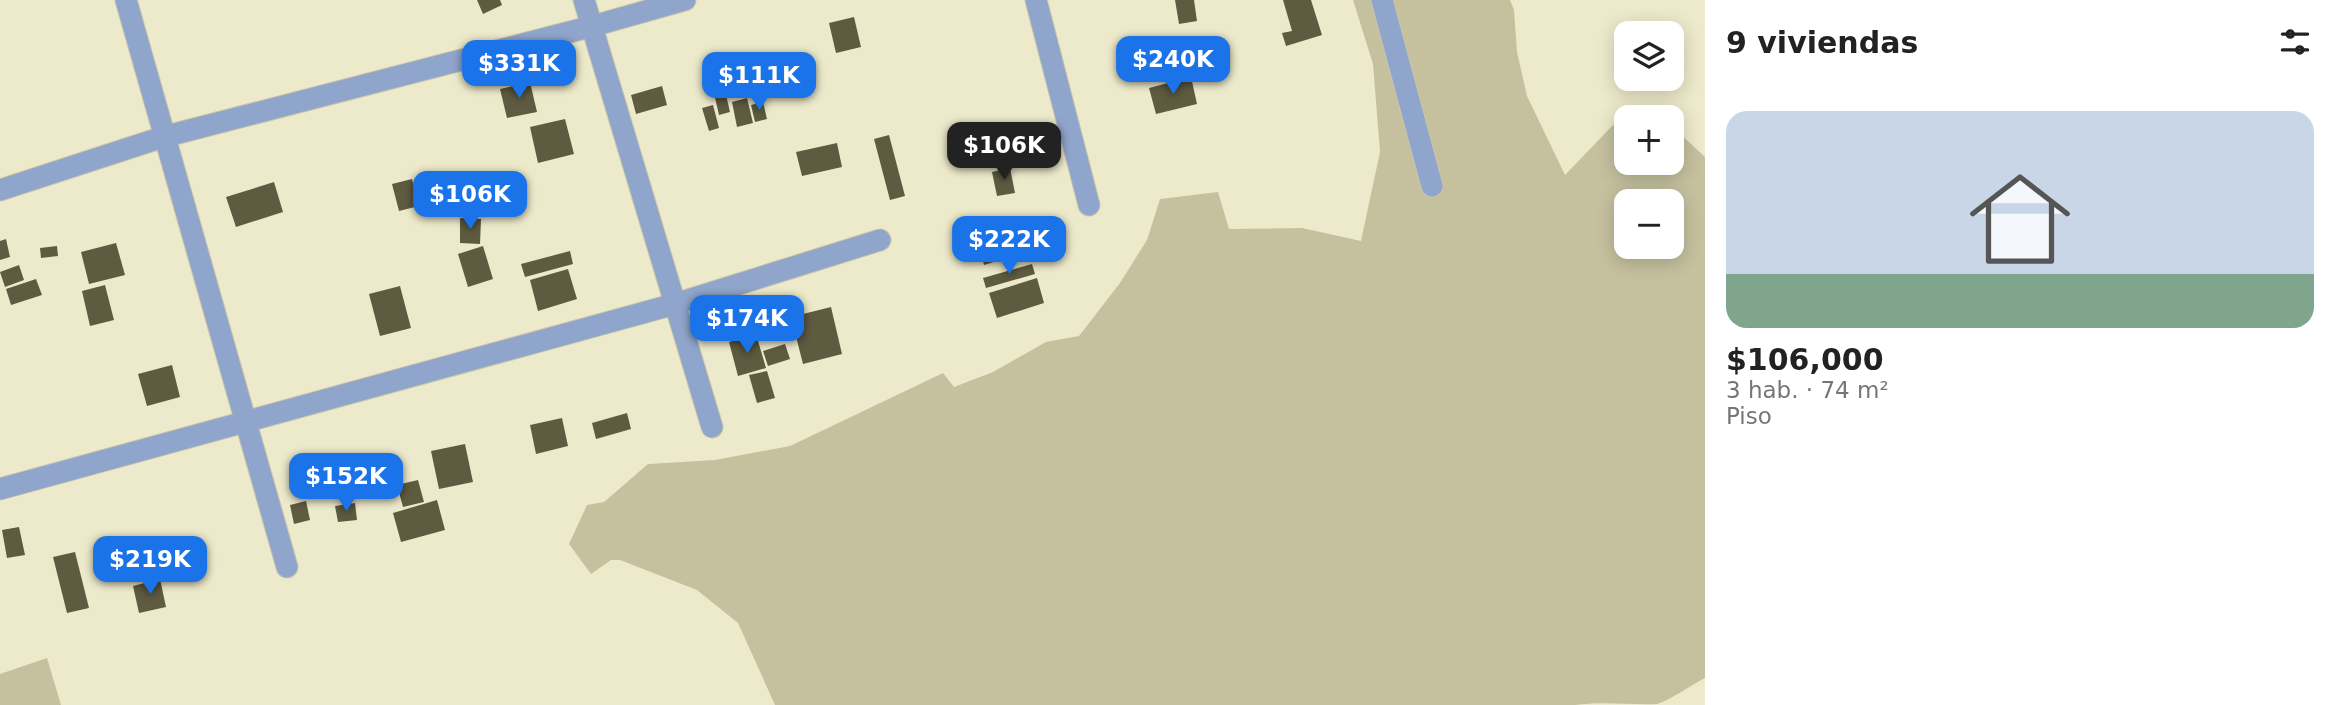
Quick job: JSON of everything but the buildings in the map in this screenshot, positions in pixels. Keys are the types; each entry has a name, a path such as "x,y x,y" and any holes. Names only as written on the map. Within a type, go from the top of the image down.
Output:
{"street":[{"path":"126,0 287,567"},
{"path":"584,0 712,427"},
{"path":"0,190 163,137 685,0"},
{"path":"1036,0 1089,205"},
{"path":"1382,0 1432,186"},
{"path":"0,489 675,303 880,240"}],"shaded area":[{"path":"1353,0 1510,0 1514,10 1517,52 1527,96 1565,175 1613,125 1614,175 1684,175 1684,137 1705,157 1705,678 1657,704 775,705 738,623 697,590 620,560 611,560 591,574 569,544 587,505 604,502 648,464 715,460 790,446 943,373 954,387 993,372 1046,342 1079,336 1120,283 1147,240 1160,199 1218,192 1229,229 1302,228 1361,241 1380,152 1373,64"},
{"path":"47,658 61,705 0,705 0,674"}]}
